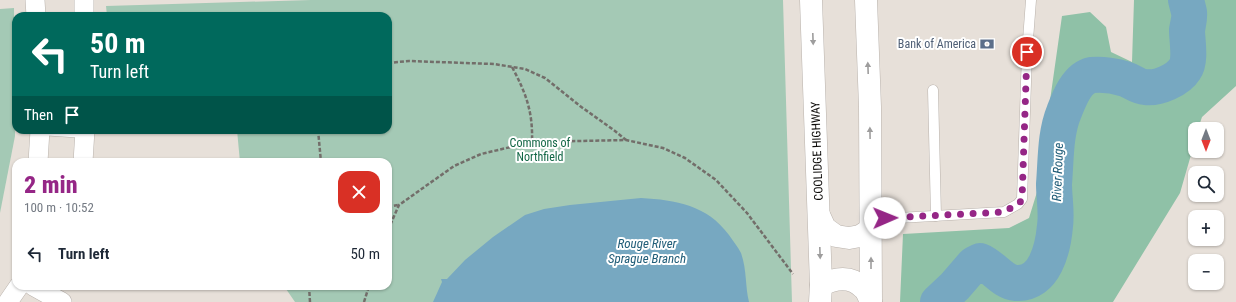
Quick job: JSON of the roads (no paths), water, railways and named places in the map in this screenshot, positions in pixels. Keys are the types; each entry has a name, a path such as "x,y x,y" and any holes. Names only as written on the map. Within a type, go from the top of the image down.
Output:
{"main road":[{"name":"COOLIDGE HIGHWAY","path":"811,0 821,294"},
{"path":"866,0 871,224 871,302"},
{"path":"819,215 826,228 836,236 849,238 860,236 871,224"},
{"path":"821,294 830,280 841,278 854,281 864,288 871,302"}],"street":[{"path":"35,0 36,12"},
{"path":"84,0 84,12"},
{"path":"38,158 40,134"},
{"path":"83,158 85,134"},
{"path":"8,302 16,290"},
{"path":"40,290 62,302"}],"lane":[{"path":"871,224 898,218 1004,212 1022,200 1027,52 1031,0"},
{"path":"933,90 936,216"}],"water":[{"name":"Rouge River Sprague Branch","path":"641,198 666,200 690,206 711,217 720,225 741,253 749,302 433,302 442,282 441,279 447,279 465,260 493,237 525,215 544,209 570,205"}],"waterway":[{"name":"River Rouge","path":"938,302 955,286 974,264 980,261 985,263 1006,280 1016,283 1026,282 1041,272 1046,264 1054,235 1056,221 1054,184 1057,138 1061,120 1071,95 1082,80 1092,75 1117,77 1128,80 1142,87 1156,87 1178,77 1185,69 1188,61 1187,30 1189,14 1186,0"}],"place":[{"name":"Bank of America","path":"987,44"}],"park label":[{"name":"Commons of Northfield","path":"540,150"}]}
